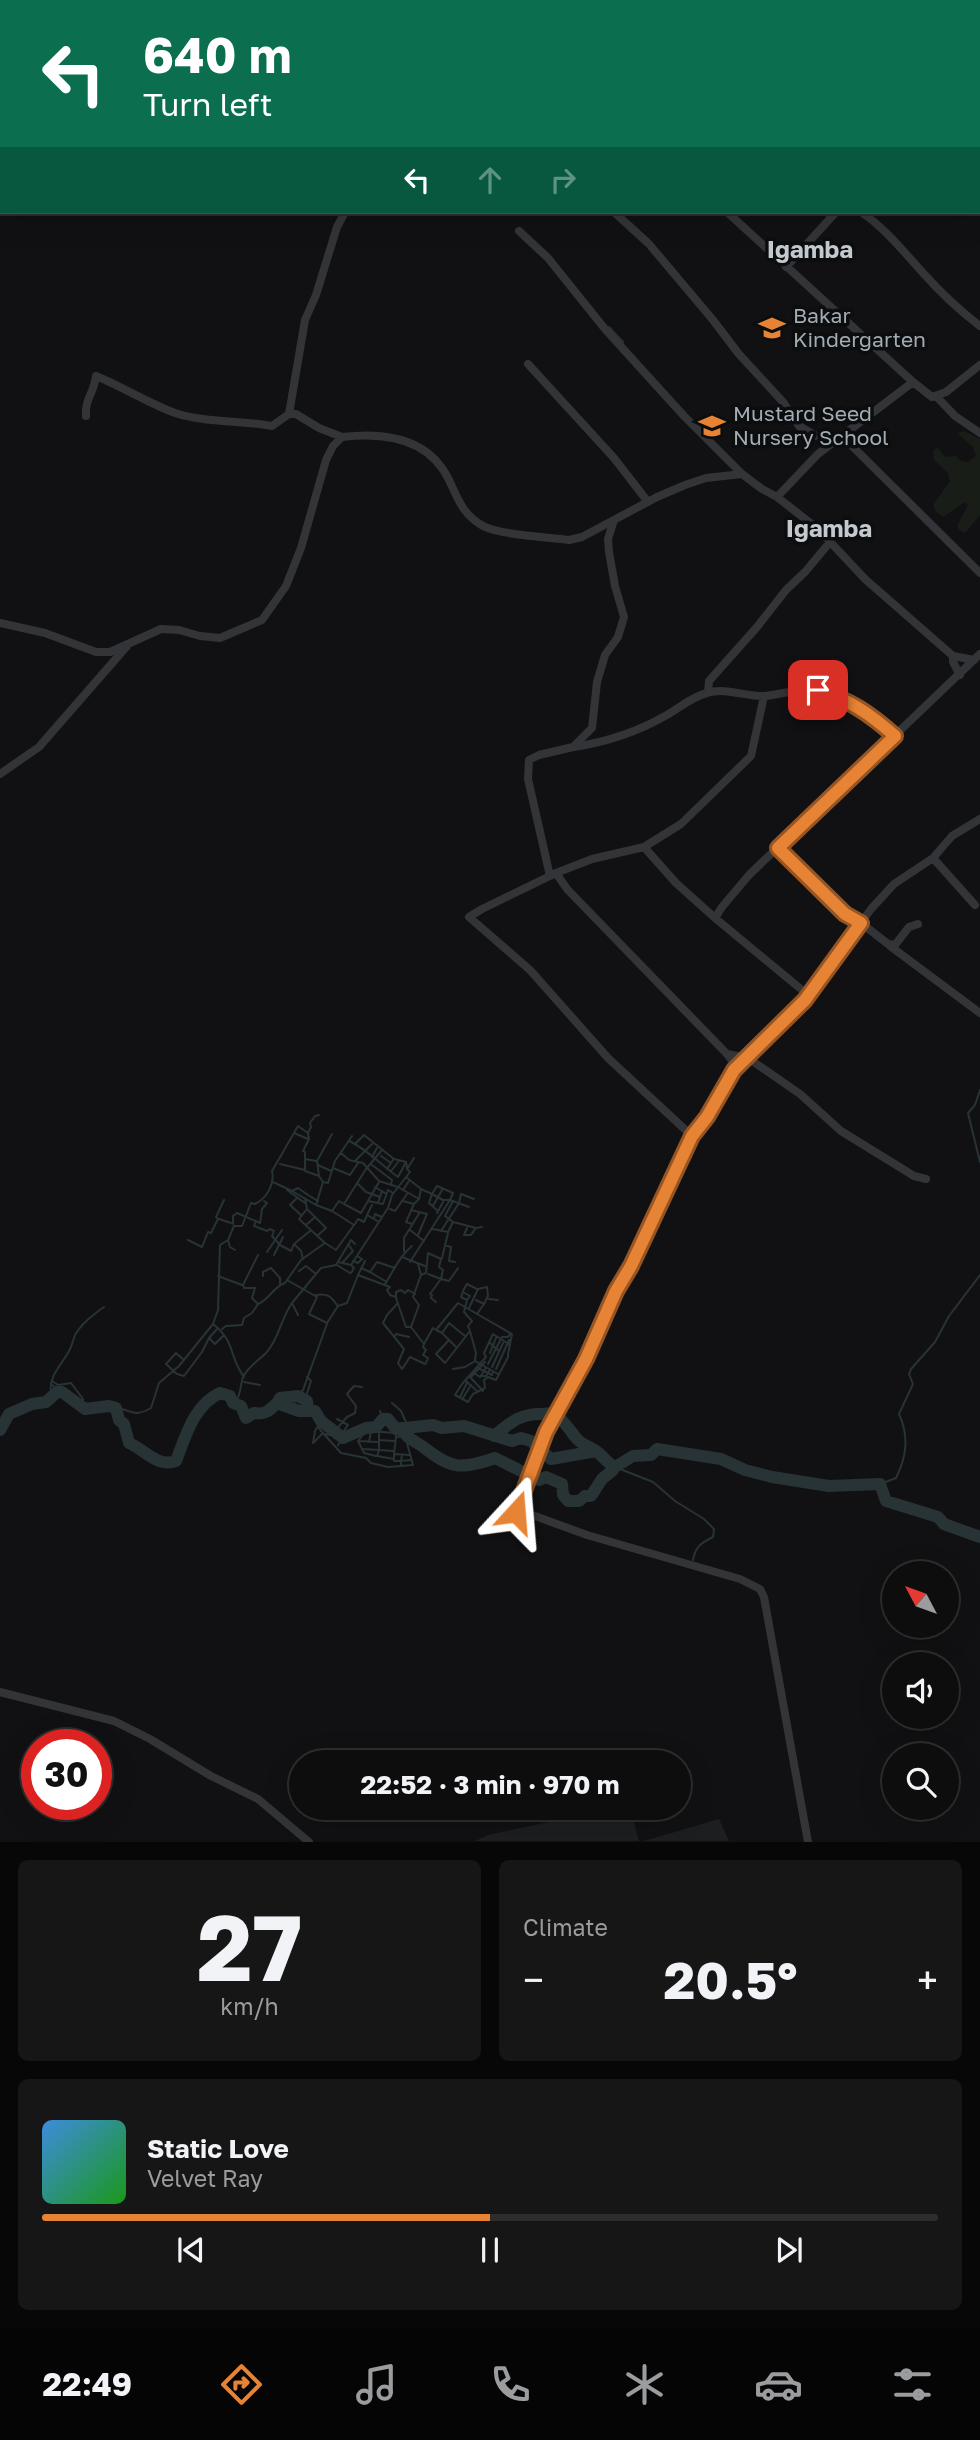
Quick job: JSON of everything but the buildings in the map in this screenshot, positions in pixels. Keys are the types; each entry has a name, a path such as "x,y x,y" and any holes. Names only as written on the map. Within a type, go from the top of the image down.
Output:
{"street":[{"path":"289,414 305,320 344,214"},
{"path":"616,214 649,244 738,353 783,402 799,426 816,436 838,437 980,573"},
{"path":"729,214 912,382 932,397 946,392 978,369"},
{"path":"786,267 834,214"},
{"path":"864,214 904,251 958,309 980,326"},
{"path":"519,231 548,258 605,329 684,416 742,474 776,496 830,542 865,579 953,656 977,657"},
{"path":"528,364 614,458 648,502"},
{"path":"86,416 85,403 94,387 96,376 176,413 202,419 272,426 289,414 296,414 319,428 342,437 379,435 424,448 448,478 459,504 471,518 486,528 569,540 582,537 685,485 706,478 742,474"},
{"path":"776,496 838,437 912,382"},
{"path":"936,396 955,416 980,433"},
{"path":"0,622 45,633 96,652 110,652 161,629 220,638 262,620 286,586 301,548 326,460 333,446 342,437"},
{"path":"573,747 592,728 597,682 605,655 618,637 624,617 609,552 608,539 614,520"},
{"path":"708,692 709,681 830,542"},
{"path":"0,774 39,747 132,642"},
{"path":"953,656 960,675"},
{"path":"715,918 749,875 977,657"},
{"path":"734,1070 734,1063 727,1054 553,875 528,779 529,760 539,755 605,741 636,730 708,692 764,696 818,690 864,710 895,736"},
{"path":"692,1136 608,1058 530,970 469,917 553,875 592,859 644,847 681,824 751,756 764,696"},
{"path":"808,1842 764,1597 760,1589 740,1579 516,1512 546,1432 586,1359 692,1136 707,1117 734,1070 808,995 861,923 894,884 933,858 953,836 980,820"},
{"path":"644,847 676,883 808,995"},
{"path":"778,848 845,914 861,923 980,1013"},
{"path":"933,858 975,905"},
{"path":"888,944 895,945 909,927 918,925"},
{"path":"727,1054 748,1058 800,1094 841,1131 914,1176 926,1179"},
{"path":"0,1692 114,1721 211,1776 258,1799 309,1842"}],"shaded area":[{"path":"964,431 980,439 980,515 965,533 957,526 968,505 965,502 943,517 936,512 933,505 950,481 948,473 934,460 933,452 937,447 945,457 956,456 961,461 968,462 976,456 973,447 957,433"},
{"path":"719,1819 729,1841 644,1841"},
{"path":"558,1820 633,1820 639,1841 475,1841 488,1835"}],"waterway":[{"path":"609,327 623,342"},
{"path":"980,1090 975,1105 968,1113 980,1162"},
{"path":"213,1324 218,1310 220,1245 228,1240 234,1226 242,1226 251,1203 255,1204 266,1194 271,1186 272,1171 298,1126 308,1133 310,1123 319,1115"},
{"path":"294,1133 308,1139"},
{"path":"280,1164 305,1170 303,1151 309,1139 308,1134"},
{"path":"305,1171 319,1176 317,1161 332,1134"},
{"path":"356,1143 364,1135 394,1159 406,1162 407,1168"},
{"path":"319,1176 323,1182 328,1183 335,1161 352,1136"},
{"path":"349,1141 398,1177 406,1162"},
{"path":"356,1160 372,1144"},
{"path":"372,1157 377,1148"},
{"path":"316,1205 332,1211 339,1201 344,1204 366,1169 382,1150"},
{"path":"341,1153 349,1160 363,1163 379,1181 398,1187 419,1199"},
{"path":"381,1156 391,1163"},
{"path":"351,1265 388,1208 392,1195 410,1172 407,1169 414,1158"},
{"path":"305,1159 316,1161"},
{"path":"387,1169 393,1160"},
{"path":"391,1171 399,1161"},
{"path":"333,1168 350,1175 358,1163"},
{"path":"318,1165 331,1171"},
{"path":"372,1165 392,1180 391,1184"},
{"path":"403,1201 414,1204 419,1199 421,1189 406,1177"},
{"path":"403,1190 409,1181"},
{"path":"273,1182 292,1191 298,1188 308,1195"},
{"path":"292,1191 316,1205 323,1182"},
{"path":"357,1183 372,1194 379,1182"},
{"path":"421,1189 432,1194 437,1186 453,1193 450,1200 469,1207"},
{"path":"375,1187 385,1193"},
{"path":"287,1190 305,1203"},
{"path":"368,1201 383,1204 388,1190 393,1193"},
{"path":"433,1206 442,1190"},
{"path":"378,1203 382,1191"},
{"path":"344,1204 361,1213 372,1194 380,1197"},
{"path":"390,1209 395,1211 407,1194"},
{"path":"410,1262 450,1200 443,1200 432,1194 429,1203 438,1211"},
{"path":"441,1231 459,1203 461,1194 474,1199"},
{"path":"308,1195 318,1201"},
{"path":"305,1198 307,1209 299,1219 336,1250 354,1225 332,1211"},
{"path":"296,1199 290,1205 301,1215"},
{"path":"188,1240 202,1247 208,1232 211,1233 218,1219 216,1217 224,1200"},
{"path":"233,1224 233,1216 237,1213 260,1223 262,1209 267,1203 264,1201"},
{"path":"433,1229 448,1232 453,1222 445,1216 453,1201"},
{"path":"437,1213 443,1202"},
{"path":"412,1224 406,1222 414,1204"},
{"path":"367,1215 372,1205"},
{"path":"308,1210 326,1228 318,1235"},
{"path":"411,1210 427,1214 418,1235"},
{"path":"404,1251 404,1238 420,1212"},
{"path":"374,1218 375,1214 382,1217"},
{"path":"355,1224 358,1219 364,1222 367,1215 379,1222"},
{"path":"306,1225 314,1218"},
{"path":"219,1219 231,1223"},
{"path":"256,1221 254,1226 274,1231 272,1236 280,1245 291,1251 294,1244"},
{"path":"453,1222 482,1227"},
{"path":"467,1228 464,1235 471,1235 475,1229"},
{"path":"267,1252 282,1230"},
{"path":"410,1230 424,1241"},
{"path":"303,1259 301,1251 294,1244 310,1231"},
{"path":"442,1258 448,1233"},
{"path":"274,1255 283,1237"},
{"path":"228,1240 230,1247 235,1250"},
{"path":"316,1274 321,1268 336,1265 351,1240 355,1244"},
{"path":"222,1329 226,1326 242,1325 244,1318 252,1313 258,1304 285,1283 301,1260 325,1243"},
{"path":"342,1263 353,1251 348,1244"},
{"path":"385,1284 400,1259 412,1246"},
{"path":"447,1246 451,1247 449,1261 455,1262"},
{"path":"411,1327 419,1305 413,1297 421,1275 426,1273 428,1253 441,1259 441,1279 449,1281 458,1268"},
{"path":"257,1303 252,1298 255,1288 244,1288 243,1285 258,1255"},
{"path":"353,1261 358,1263 362,1259 357,1256"},
{"path":"402,1257 425,1266"},
{"path":"358,1275 365,1261"},
{"path":"338,1262 351,1265 354,1268 351,1273"},
{"path":"361,1268 370,1272 377,1262 395,1268"},
{"path":"418,1264 421,1275"},
{"path":"337,1265 350,1273"},
{"path":"298,1315 292,1303 316,1274 306,1266 299,1271"},
{"path":"263,1276 263,1272 271,1268 280,1278 280,1284"},
{"path":"370,1272 385,1281"},
{"path":"428,1274 441,1279 430,1294 436,1302"},
{"path":"287,1280 317,1297 309,1314 327,1323 338,1306 347,1303 358,1275 390,1287 387,1290 390,1295 396,1297 396,1292 401,1290 415,1294"},
{"path":"880,1484 896,1478 903,1462 905,1438 899,1414 913,1384 909,1374 911,1369 935,1342 949,1316 980,1275"},
{"path":"218,1276 242,1285"},
{"path":"463,1291 467,1284 477,1289"},
{"path":"469,1308 478,1289 487,1287 488,1296 484,1304"},
{"path":"449,1340 436,1354 445,1363 470,1331 468,1326 472,1321 464,1312 470,1296 463,1292 461,1297 467,1300"},
{"path":"316,1295 328,1296 337,1305"},
{"path":"396,1298 406,1327 411,1327 424,1344 426,1350 423,1355 428,1358 426,1363"},
{"path":"489,1299 498,1300"},
{"path":"476,1300 484,1304 477,1314"},
{"path":"235,1404 243,1377 270,1347 292,1303"},
{"path":"398,1303 383,1323 404,1349 398,1363 402,1369 410,1357 425,1364"},
{"path":"424,1344 433,1328 436,1330 458,1303 512,1334 508,1357 496,1380 488,1377 484,1380 485,1388 473,1394 468,1402 455,1395 486,1357 484,1353 493,1334 510,1345"},
{"path":"52,1397 51,1384 55,1372 70,1349 75,1335 84,1323 104,1307"},
{"path":"436,1330 442,1333 449,1323 465,1336"},
{"path":"116,1408 136,1413 151,1408 159,1383 179,1366 213,1324 229,1343 244,1377"},
{"path":"298,1396 303,1390 327,1324"},
{"path":"184,1360 176,1353 166,1364 177,1374 184,1376 218,1328"},
{"path":"470,1331 476,1353 475,1360"},
{"path":"394,1337 396,1334 409,1337"},
{"path":"443,1334 456,1347"},
{"path":"488,1364 502,1337 508,1337 510,1334"},
{"path":"209,1338 215,1344 224,1335"},
{"path":"490,1353 496,1338"},
{"path":"496,1369 509,1340"},
{"path":"490,1343 499,1351"},
{"path":"492,1367 503,1343"},
{"path":"453,1369 465,1367 475,1361 498,1374"},
{"path":"471,1377 485,1362"},
{"path":"478,1368 492,1375 493,1372"},
{"path":"474,1373 480,1377 486,1368"},
{"path":"482,1376 486,1376 490,1370"},
{"path":"305,1400 311,1381 307,1377"},
{"path":"470,1377 483,1391"},
{"path":"52,1381 58,1385 71,1383 83,1399 81,1407"},
{"path":"466,1381 477,1391"},
{"path":"244,1382 260,1385"},
{"path":"460,1397 467,1383"},
{"path":"51,1384 62,1392"},
{"path":"463,1398 471,1385"},
{"path":"334,1432 347,1417 355,1413 356,1406 347,1394 354,1386 362,1387"},
{"path":"0,1430 9,1414 32,1404 46,1402 57,1392 62,1392 85,1409 109,1406 116,1408 129,1443 157,1460 169,1463 176,1461 197,1413 211,1398 220,1393 230,1396 233,1403 241,1406 246,1418 254,1413 267,1412 277,1403 299,1411 315,1411 321,1421 343,1438 366,1428 376,1427 383,1419 388,1419 396,1429 433,1425 442,1428 464,1426 512,1441 521,1438 531,1441 551,1459 596,1451 615,1467 633,1456 651,1455 657,1449 721,1459 745,1470 772,1477 829,1486 880,1484 886,1501 938,1517 944,1524 980,1537"},
{"path":"277,1403 280,1398 298,1396 307,1401 308,1410"},
{"path":"392,1403 401,1411 408,1427"},
{"path":"380,1411 383,1419"},
{"path":"494,1436 522,1417 551,1413 560,1418 579,1441 596,1451"},
{"path":"337,1419 348,1425 340,1436"},
{"path":"313,1443 315,1431 321,1421"},
{"path":"313,1443 323,1433 318,1427"},
{"path":"371,1427 371,1431 395,1433"},
{"path":"401,1428 410,1438 449,1463 464,1466 495,1458 539,1480 546,1477 562,1484 563,1495 568,1501 579,1501 585,1496 591,1496 602,1479 613,1470"},
{"path":"362,1429 362,1432 371,1431 369,1442"},
{"path":"323,1433 341,1453 366,1458 371,1463 388,1467 413,1465 405,1436 396,1437 396,1429"},
{"path":"362,1432 358,1441 364,1453 376,1456"},
{"path":"379,1433 379,1440 394,1441"},
{"path":"325,1434 334,1436"},
{"path":"396,1437 394,1454 409,1455"},
{"path":"338,1445 343,1438"},
{"path":"379,1440 379,1450 393,1451"},
{"path":"359,1441 378,1442"},
{"path":"362,1449 379,1450 377,1456 394,1459"},
{"path":"394,1454 394,1461 401,1461 401,1465"},
{"path":"402,1455 401,1461 411,1460"},
{"path":"615,1467 653,1482 714,1529 713,1537 699,1546 693,1560"}],"place":[{"name":"Bakar Kindergarten","path":"772,328"},
{"name":"Mustard Seed Nursery School","path":"712,426"}],"district":[{"name":"Igamba","path":"810,250"},
{"name":"Igamba","path":"829,529"}],"route":[{"path":"516,1512 546,1432 586,1359 692,1136 707,1117 734,1070 805,1000 861,923 845,914 778,848 895,736 864,710 818,690"}]}
